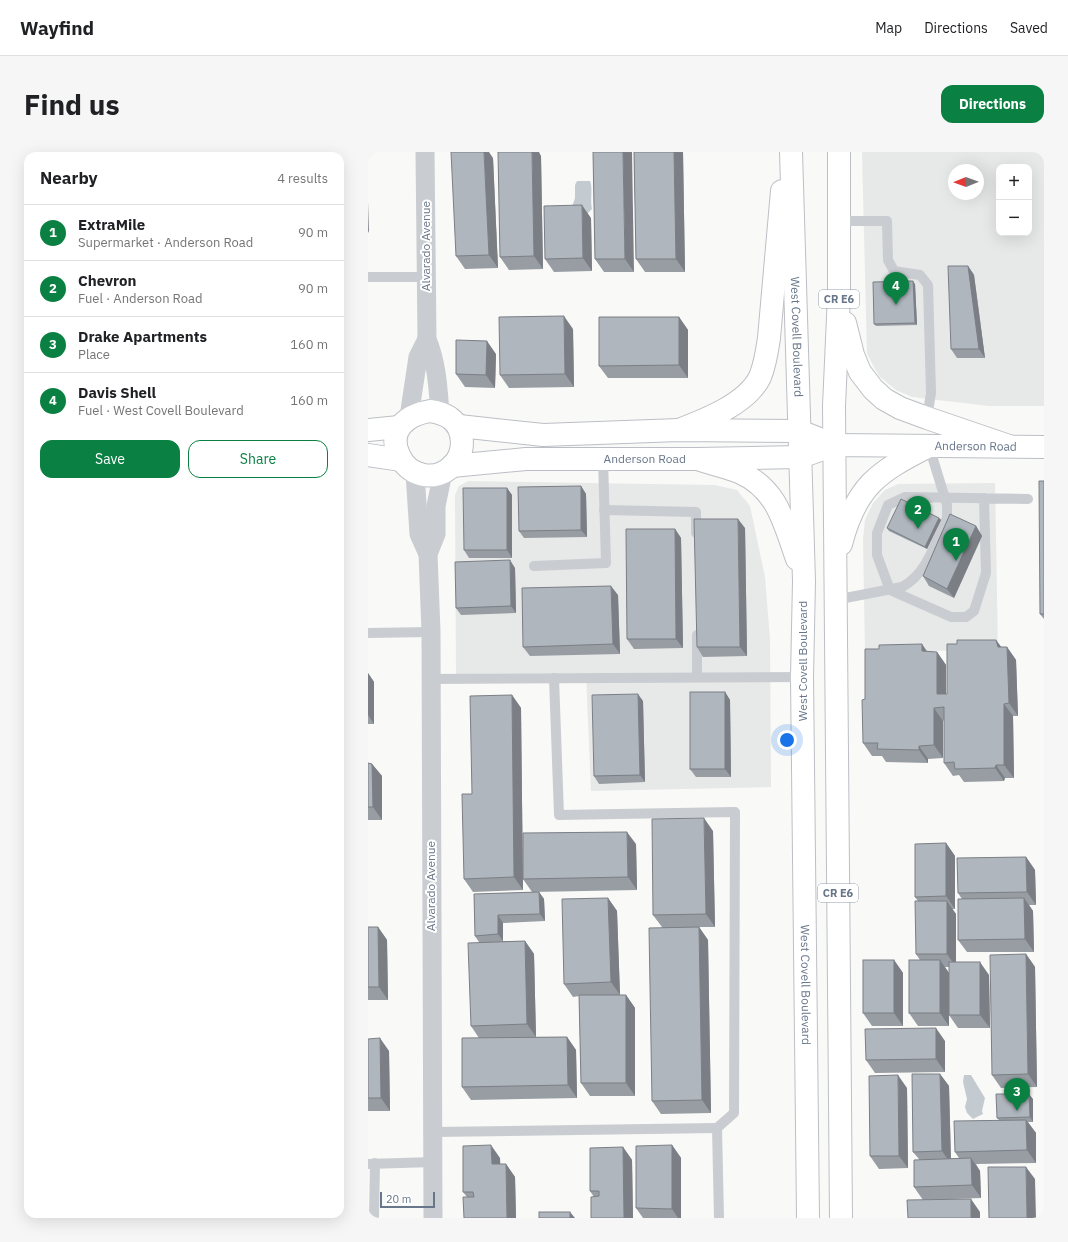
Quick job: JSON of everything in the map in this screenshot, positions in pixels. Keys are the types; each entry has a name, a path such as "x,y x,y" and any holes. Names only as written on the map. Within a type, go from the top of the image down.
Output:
{"main road":[{"path":"679,430 707,420 725,410 746,394 759,378 765,362 769,338 778,220 787,152"},
{"name":"West Covell Boulevard","path":"791,152 804,581 802,677 808,1218"},
{"name":"CR E6","path":"839,152 839,295 834,406 840,1218"},
{"path":"839,295 853,355 860,372 873,389 884,399 900,408 926,418 1009,446"},
{"path":"368,430 404,422 430,411 440,413 450,418 459,426 462,437 462,448 458,458 448,469 433,476 368,455"},
{"path":"404,422 397,436 396,446 408,467"},
{"name":"Anderson Road","path":"459,426 543,435 679,430 799,431 835,445"},
{"name":"Anderson Road","path":"448,469 526,458 698,459 800,457 835,445 1044,447"},
{"path":"835,568 845,531 862,492 893,464 929,446"},
{"path":"698,459 737,471 751,478 766,489 777,506 782,518 804,581"}],"street":[{"name":"Alvarado Avenue","path":"425,152 427,339 434,356 439,383 440,413"},
{"name":"Alvarado Avenue","path":"404,422 418,357 427,339"},
{"name":"Alvarado Avenue","path":"408,467 419,534 428,554 431,632 433,1218"},
{"name":"Alvarado Avenue","path":"428,554 436,534 437,498 448,469"}],"lane":[{"path":"840,221 887,221 888,260 894,271 920,275 928,285 931,393 926,418"},
{"path":"368,277 426,277"},
{"path":"835,600 890,590 911,583 920,573 946,518 947,506 929,446"},
{"path":"534,566 606,563 603,458"},
{"path":"984,498 986,573 974,611 966,617 951,617 890,590 876,555 877,533 888,505 905,497 944,498 984,498 1028,499"},
{"path":"604,510 696,512 696,543"},
{"path":"697,622 697,677"},
{"path":"368,633 431,632"},
{"path":"431,679 802,677"},
{"path":"433,1132 718,1128 734,1113 734,812 559,815 554,678"},
{"path":"718,1128 719,1218"},
{"path":"374,1218 371,1164 433,1162"}],"shaded area":[{"path":"862,152 1044,152 1044,406 989,406 912,397 896,390 879,376 867,354"},
{"path":"577,181 590,181 591,184 592,209 586,215 572,207 575,198 575,185"},
{"path":"468,481 715,485 737,490 750,506 765,577 770,639 771,787 591,791 586,673 456,674 455,495 459,486"},
{"path":"995,483 998,649 865,653 863,539 865,520 873,503 885,490 898,484"},
{"path":"964,1075 971,1075 985,1098 982,1111 983,1114 973,1119 967,1113 965,1107 967,1099 963,1082"}],"building":[{"path":"451,152 484,152 489,255 456,256"},
{"path":"498,152 532,152 534,256 500,257"},
{"path":"593,152 623,152 625,259 595,259"},
{"path":"634,152 674,152 676,259 636,259"},
{"path":"582,205 583,258 545,259 544,206"},
{"path":"948,266 968,266 979,349 951,349"},
{"path":"913,281 915,323 874,324 873,282"},
{"path":"564,316 565,374 500,375 499,317"},
{"path":"599,317 679,317 679,365 599,366"},
{"path":"456,340 487,341 486,375 456,374"},
{"path":"1039,481 1044,481 1044,614 1040,614"},
{"path":"581,486 581,530 519,531 518,487"},
{"path":"463,488 507,488 507,550 464,550"},
{"path":"901,499 939,518 925,547 887,528"},
{"path":"950,514 976,526 947,589 923,576"},
{"path":"694,519 738,519 740,647 697,647"},
{"path":"626,529 675,529 676,639 627,639"},
{"path":"510,560 511,606 456,608 455,562"},
{"path":"611,586 613,644 523,647 522,588"},
{"path":"957,640 996,640 998,647 1007,647 1009,703 1004,704 1004,765 996,765 995,768 955,769 954,762 944,763 944,707 934,708 934,745 919,746 919,750 877,749 878,743 863,743 862,700 865,699 865,649 879,649 879,645 922,644 922,651 937,652 937,694 947,694 947,644 957,644"},
{"path":"690,692 725,692 725,769 690,769"},
{"path":"638,694 640,775 594,776 592,695"},
{"path":"512,695 514,877 464,879 462,794 472,794 470,696"},
{"path":"368,763 372,764 373,807 368,807"},
{"path":"704,818 706,914 653,915 652,819"},
{"path":"627,832 628,877 523,879 523,833"},
{"path":"946,843 946,896 915,897 915,844"},
{"path":"1026,857 1027,892 958,893 957,858"},
{"path":"539,892 540,914 498,915 498,934 475,936 474,894"},
{"path":"608,898 611,982 564,984 562,899"},
{"path":"1024,898 1025,939 958,940 958,899"},
{"path":"915,901 947,901 947,954 916,954"},
{"path":"368,927 378,927 379,987 368,987"},
{"path":"699,927 702,1100 652,1101 649,928"},
{"path":"525,941 527,1024 471,1026 468,943"},
{"path":"1026,954 1028,1074 992,1075 990,955"},
{"path":"863,960 894,960 894,1013 863,1013"},
{"path":"909,960 940,960 940,1013 909,1013"},
{"path":"949,962 980,962 980,1015 949,1015"},
{"path":"579,995 626,995 626,1083 581,1083"},
{"path":"936,1028 936,1059 866,1060 865,1029"},
{"path":"567,1037 568,1085 462,1087 462,1038"},
{"path":"380,1038 381,1098 368,1098 368,1039"},
{"path":"912,1074 940,1074 942,1151 913,1152"},
{"path":"898,1075 899,1156 870,1156 869,1076"},
{"path":"996,1094 1029,1094 1030,1117 997,1118"},
{"path":"1026,1120 1027,1150 955,1152 954,1121"},
{"path":"491,1145 492,1164 506,1164 507,1218 464,1218 463,1197 474,1197 473,1192 463,1192 463,1146"},
{"path":"672,1145 672,1209 636,1208 636,1146"},
{"path":"623,1147 624,1218 591,1218 591,1197 599,1196 599,1191 590,1191 590,1148"},
{"path":"971,1158 972,1185 914,1187 914,1160"},
{"path":"988,1167 1026,1167 1027,1218 989,1218"},
{"path":"971,1199 971,1218 908,1218 907,1200"},
{"path":"539,1212 570,1212 570,1218 539,1218"}],"place":[{"name":"Davis Shell","path":"896,305"},
{"name":"Chevron","path":"918,529"},
{"name":"ExtraMile","path":"956,561"},
{"name":"Drake Apartments","path":"1017,1111"}]}
